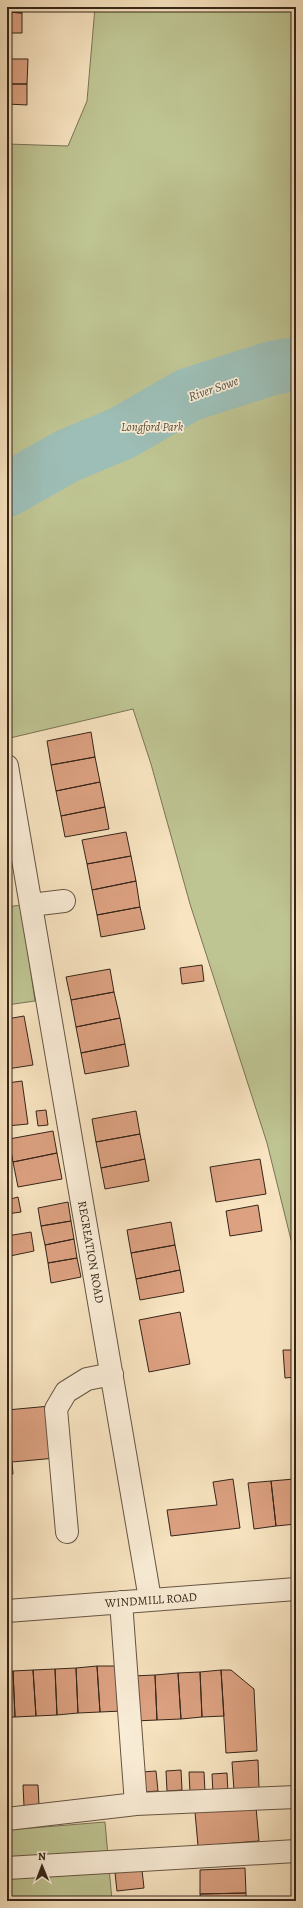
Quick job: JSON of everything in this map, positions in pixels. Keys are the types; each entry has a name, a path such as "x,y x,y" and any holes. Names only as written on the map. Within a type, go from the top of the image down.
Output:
{"street":[{"name":"RECREATION ROAD","path":"7,766 150,1599"},
{"path":"31,905 64,901"},
{"path":"67,1532 56,1408 66,1392 87,1379 112,1374"},
{"name":"WINDMILL ROAD","path":"7,1611 150,1599 296,1590"},
{"path":"121,1602 136,1804"},
{"path":"7,1819 136,1804 296,1797"},
{"path":"7,1868 296,1851"}],"green space":[{"name":"Longford Park","path":"95,7 296,7 296,1260 267,1143 190,904 151,764 133,709 10,738 7,742 7,144 68,146 87,101"},
{"path":"21,905 35,1001 7,1005 7,907"},
{"path":"105,1822 112,1901 7,1901 7,1830"}],"building":[{"path":"7,7 23,7 22,13 7,12"},
{"path":"7,12 22,13 22,33 7,33"},
{"path":"7,59 28,59 27,84 7,84"},
{"path":"7,84 27,84 27,105 7,104"},
{"path":"91,732 95,757 51,765 47,741"},
{"path":"95,757 100,782 56,791 51,765"},
{"path":"100,782 105,807 61,816 56,791"},
{"path":"105,807 109,829 65,837 61,816"},
{"path":"126,832 131,856 87,864 82,840"},
{"path":"131,856 136,881 92,890 87,864"},
{"path":"136,881 140,907 97,915 92,890"},
{"path":"140,907 145,929 101,937 97,915"},
{"path":"202,965 204,981 182,984 180,968"},
{"path":"110,969 114,992 71,1000 66,977"},
{"path":"114,992 120,1018 76,1027 71,1000"},
{"path":"24,1016 33,1065 7,1069 7,1019"},
{"path":"120,1018 125,1044 81,1053 76,1027"},
{"path":"125,1044 129,1066 85,1074 81,1053"},
{"path":"22,1081 28,1124 7,1126 7,1083"},
{"path":"46,1110 48,1125 38,1126 36,1111"},
{"path":"136,1111 140,1134 96,1142 92,1119"},
{"path":"53,1131 57,1153 13,1162 9,1139"},
{"path":"140,1134 145,1159 101,1168 96,1142"},
{"path":"57,1153 62,1179 18,1187 13,1162"},
{"path":"145,1159 149,1181 105,1189 101,1168"},
{"path":"260,1159 266,1194 216,1202 210,1167"},
{"path":"18,1197 21,1212 7,1214 7,1200"},
{"path":"68,1202 71,1221 41,1226 38,1208"},
{"path":"258,1205 262,1231 230,1236 226,1211"},
{"path":"71,1221 74,1239 45,1245 41,1226"},
{"path":"171,1222 175,1245 131,1253 127,1230"},
{"path":"31,1232 34,1251 10,1256 7,1236"},
{"path":"74,1239 77,1258 48,1263 45,1245"},
{"path":"175,1245 180,1270 136,1279 131,1253"},
{"path":"77,1258 81,1277 51,1283 48,1263"},
{"path":"180,1270 184,1292 140,1300 136,1279"},
{"path":"180,1312 190,1364 149,1372 139,1320"},
{"path":"283,1350 295,1350 296,1377 285,1378"},
{"path":"50,1406 56,1458 12,1462 13,1474 7,1475 7,1410"},
{"path":"233,1479 240,1528 171,1536 167,1510 217,1505 213,1482"},
{"path":"294,1479 296,1524 276,1526 271,1481"},
{"path":"271,1481 276,1526 254,1529 248,1483"},
{"path":"97,1666 100,1712 78,1713 76,1668"},
{"path":"97,1666 119,1666 122,1711 100,1712"},
{"path":"76,1668 78,1713 57,1715 55,1669"},
{"path":"55,1669 57,1715 36,1716 33,1670"},
{"path":"33,1670 36,1716 15,1717 13,1671"},
{"path":"221,1670 231,1670 254,1689 257,1751 226,1753"},
{"path":"221,1670 224,1716 202,1717 200,1672"},
{"path":"7,1671 13,1671 15,1717 7,1717"},
{"path":"200,1672 202,1717 181,1719 178,1673"},
{"path":"178,1673 181,1719 157,1720 155,1675"},
{"path":"155,1675 157,1720 135,1721 132,1676"},
{"path":"258,1760 259,1788 234,1790 232,1762"},
{"path":"181,1770 182,1790 167,1791 166,1771"},
{"path":"156,1771 158,1791 143,1792 142,1772"},
{"path":"189,1772 204,1772 205,1792 190,1793"},
{"path":"227,1773 228,1793 213,1794 212,1774"},
{"path":"23,1785 38,1785 39,1805 24,1806"},
{"path":"256,1807 259,1841 198,1846 195,1812"},
{"path":"245,1868 246,1893 200,1894 200,1870"},
{"path":"142,1870 144,1888 117,1891 115,1873"},
{"path":"246,1893 246,1901 201,1901 200,1894"},
{"path":"141,1898 170,1898 169,1901 141,1901"}],"waterway":[{"name":"River Sowe","path":"7,490 67,456 122,433 188,395 272,368 296,364"}]}
